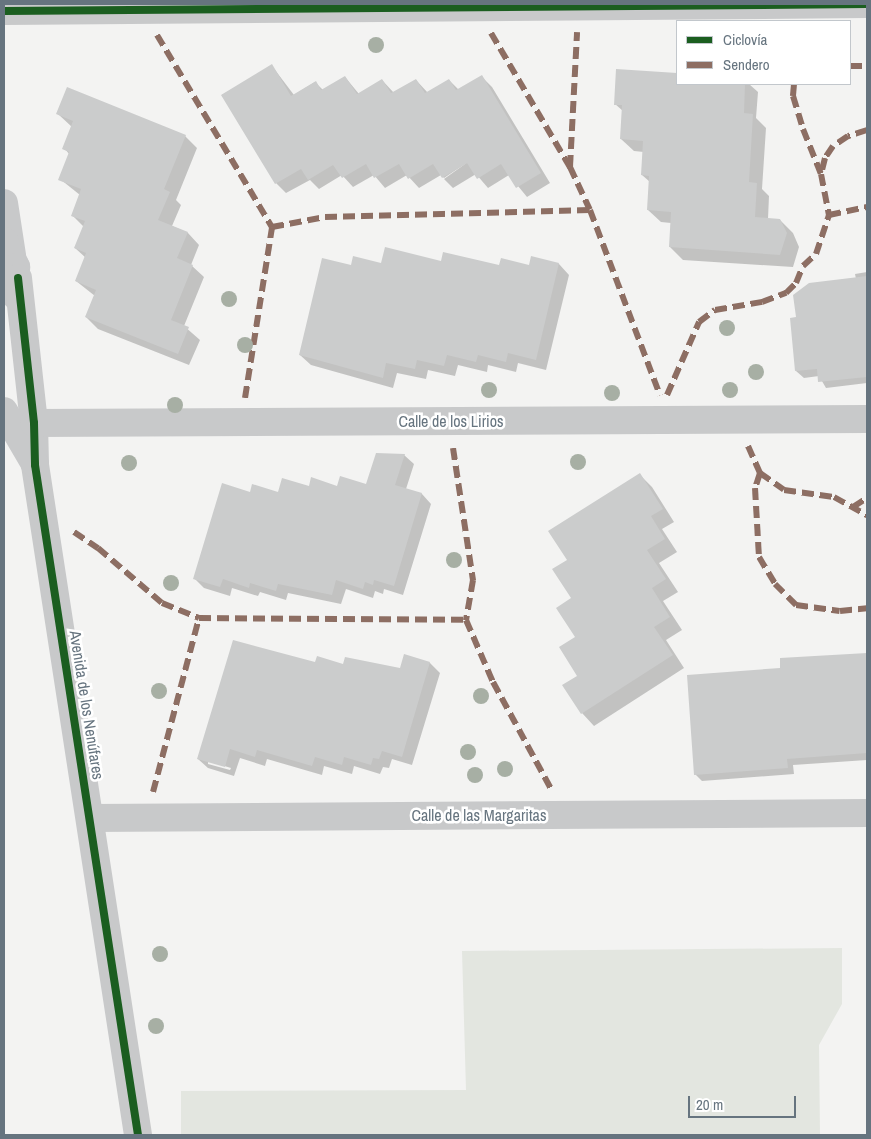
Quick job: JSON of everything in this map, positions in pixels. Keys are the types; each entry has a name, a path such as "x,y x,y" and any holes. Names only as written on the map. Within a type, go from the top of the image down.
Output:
{"street":[{"path":"4,11 82,7 867,4"},
{"name":"Avenida de los Nenúfares","path":"4,203 34,423 35,465 138,1135"},
{"path":"4,322 16,298 11,258"},
{"name":"Avenida de los Nenúfares","path":"4,411 35,465"},
{"name":"Calle de los Lirios","path":"34,423 867,419"},
{"name":"Calle de las Margaritas","path":"90,818 867,812"}],"shaded area":[{"path":"842,948 842,1004 819,1045 820,1135 181,1135 181,1091 466,1090 462,951"}],"building":[{"path":"272,64 291,96 316,81 321,90 345,76 357,94 382,79 391,93 416,79 425,93 449,79 456,90 482,75 541,173 516,188 501,164 477,179 467,163 442,178 433,164 408,179 399,164 374,178 366,164 342,178 333,165 308,180 301,169 275,184 221,95"},
{"path":"616,69 676,73 676,85 745,85 744,113 753,114 749,182 757,183 755,217 780,219 787,233 780,255 669,247 671,212 647,210 649,176 641,175 643,141 620,139 622,105 614,105"},
{"path":"67,87 186,135 164,189 170,192 158,220 188,232 177,258 193,265 171,320 189,327 178,354 85,317 96,290 75,281 86,253 74,248 85,221 71,216 81,189 58,180 69,152 62,149 73,121 56,114"},
{"path":"385,247 441,261 443,252 499,265 501,258 529,265 531,256 559,263 536,360 508,353 506,362 478,355 476,362 447,355 444,366 417,360 415,369 386,363 383,378 299,355 322,258 351,265 353,256 381,263"},
{"path":"867,276 867,377 818,382 817,369 795,371 790,318 796,317 793,295 809,283"},
{"path":"376,453 405,454 395,485 422,493 394,586 374,580 373,585 365,582 363,589 336,580 332,595 278,584 276,591 250,583 249,588 223,579 220,587 193,579 222,483 250,492 252,484 278,492 282,478 309,486 311,477 337,486 340,476 366,484"},
{"path":"640,473 663,509 651,516 665,539 647,550 666,579 652,588 670,617 654,627 673,655 581,714 562,685 577,676 559,647 575,637 556,608 571,598 552,569 567,560 548,531"},
{"path":"233,640 315,662 317,656 343,664 345,657 400,668 404,654 430,662 402,757 382,751 379,759 373,758 371,765 344,757 342,765 315,757 312,766 257,750 255,757 230,749 225,767 197,759"},
{"path":"867,653 867,753 787,759 788,768 694,775 687,675 780,668 780,658"}],"marked path":[{"path":"570,167 577,32"},
{"path":"491,33 570,167 590,210"},
{"path":"157,35 272,227"},
{"path":"851,66 867,66"},
{"path":"794,85 793,96 803,129 821,174"},
{"path":"867,130 848,136 833,146 825,158 821,174 829,215 867,207"},
{"path":"245,398 272,227 325,217 590,210 660,395"},
{"path":"667,395 699,322 715,310 762,302 786,293 796,283 803,266 816,254 829,215"},
{"path":"748,446 760,473 784,490 834,497 867,515"},
{"path":"453,448 473,580 466,620"},
{"path":"760,473 755,488 759,557 775,584 796,605 840,611 867,608"},
{"path":"853,507 867,498"},
{"path":"74,532 98,548 162,603 199,618 466,620 493,682 551,789"},
{"path":"153,792 199,618"}],"cycle path":[{"path":"4,11 867,4"},
{"path":"18,278 34,423 35,465 138,1135"}]}
